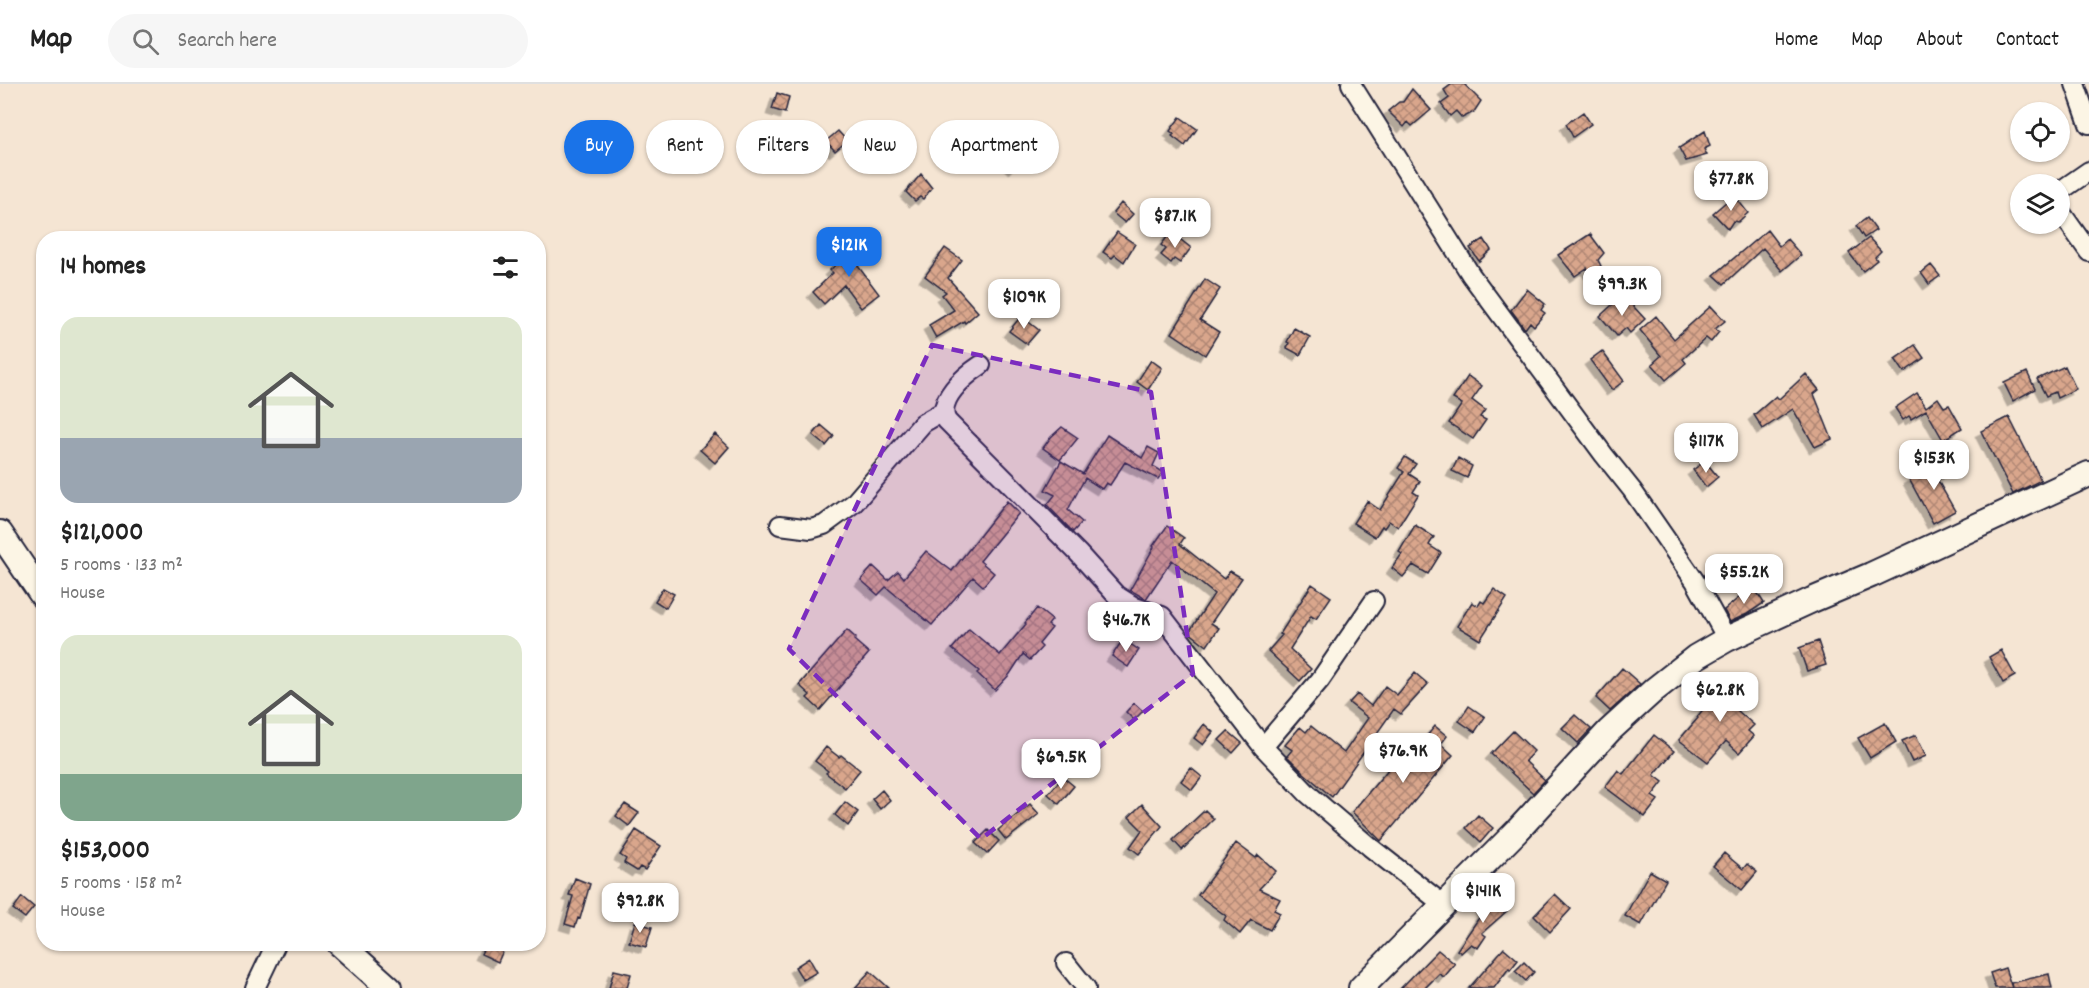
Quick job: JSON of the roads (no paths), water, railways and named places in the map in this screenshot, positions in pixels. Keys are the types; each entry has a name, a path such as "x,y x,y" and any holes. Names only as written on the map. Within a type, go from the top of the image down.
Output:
{"street":[{"path":"1351,84 1471,275 1632,490 1695,581 1727,639"},
{"path":"2075,84 2089,124"},
{"path":"2070,184 2089,171"},
{"path":"2070,225 2089,252"},
{"path":"981,365 959,384 946,402 945,417 952,427 1072,546 1116,595 1135,607 1162,616 1263,747 1308,794 1337,820 1444,905"},
{"path":"780,525 811,529 827,523 854,503 922,423 944,411"},
{"path":"1361,988 1517,831 1610,731 1696,657 1727,639 2089,474"},
{"path":"0,533 36,586"},
{"path":"1263,747 1320,680 1374,601"},
{"path":"255,988 273,951"},
{"path":"348,951 389,988"},
{"path":"1066,963 1086,988"}]}
